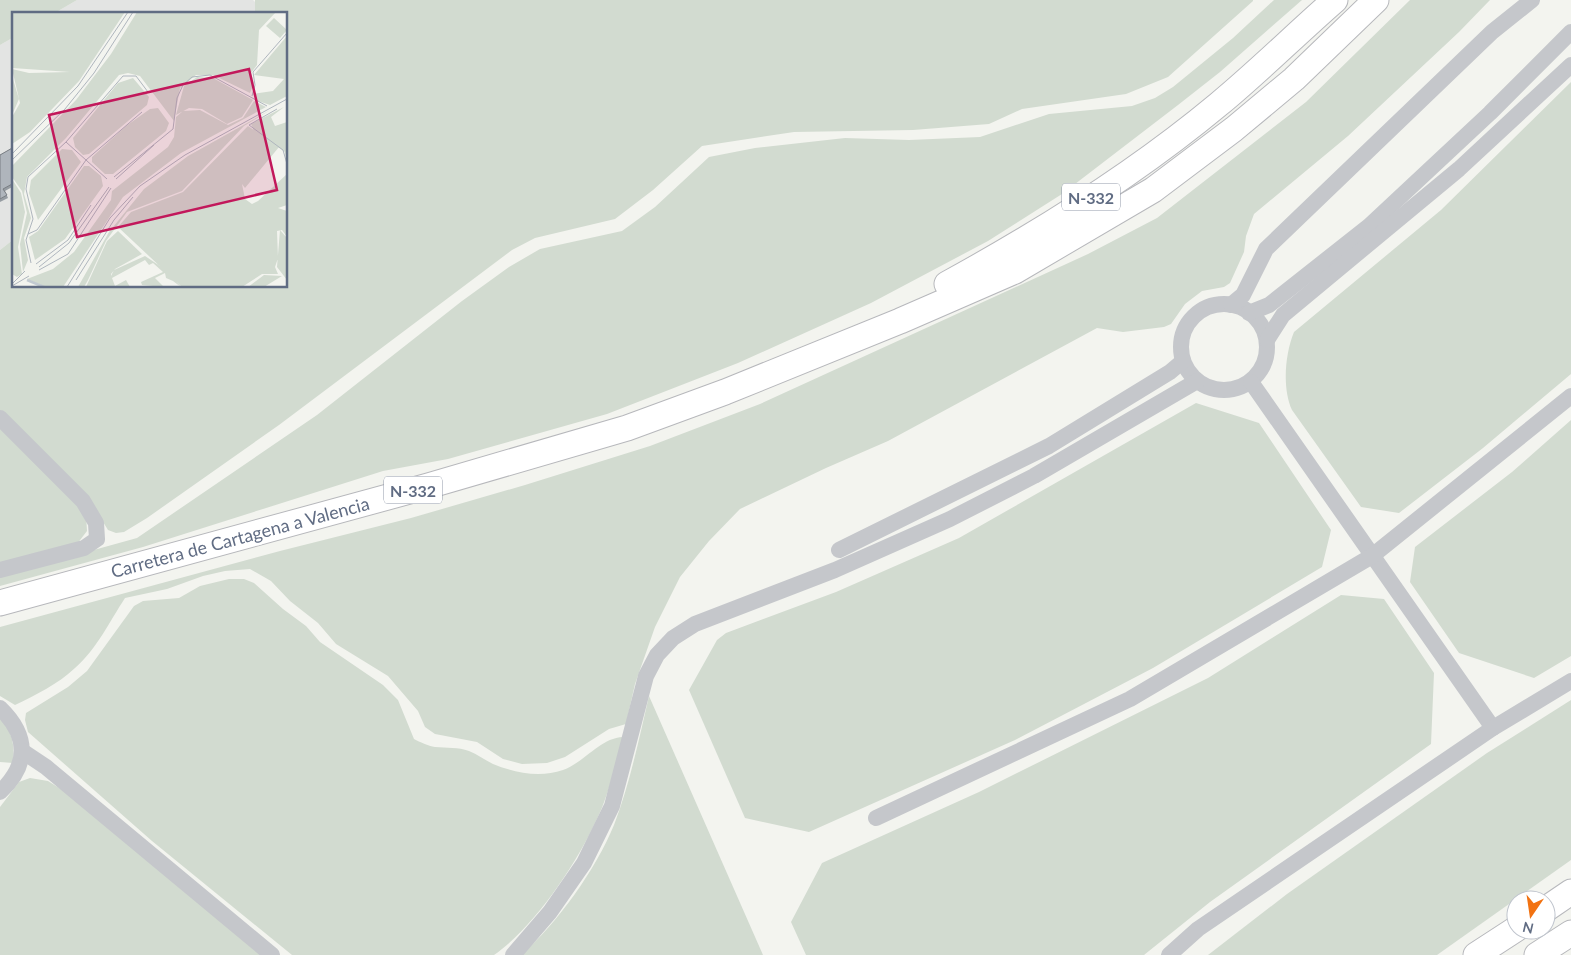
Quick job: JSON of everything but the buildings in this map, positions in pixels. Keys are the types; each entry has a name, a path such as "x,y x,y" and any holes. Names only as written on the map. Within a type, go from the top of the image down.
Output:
{"highway":[{"name":"Carretera de Cartagena a Valencia","path":"819,354 1014,248 1117,180 1218,105 1268,62 1322,9 1335,0"},
{"name":"Carretera de Cartagena a Valencia","path":"0,603 513,462 674,412 819,354 1014,270 1153,190 1234,129 1294,79 1376,0"},
{"path":"1556,902 1571,892"},
{"path":"1537,955 1571,933"},
{"path":"1476,955 1506,936"}],"lane":[{"path":"1231,305 1243,295 1266,249 1492,32 1532,0"},
{"path":"1250,313 1269,305 1369,226 1490,113 1571,32"},
{"path":"1266,340 1283,315 1459,169 1571,66"},
{"path":"1218,305 1231,305 1250,313 1263,329 1266,340 1264,363 1250,382 1238,388 1224,391 1210,388 1197,382 1183,361 1181,341 1186,328 1194,317 1205,309 1218,305"},
{"path":"839,550 1049,446 1170,372 1183,361"},
{"path":"512,955 550,912 584,863 612,806 646,676 657,655 673,638 695,624 835,570 950,519 1034,476 1197,382"},
{"path":"1250,382 1493,728"},
{"path":"876,818 1130,700 1372,556 1571,396"},
{"path":"0,418 84,501 96,523 97,539 84,548 0,570"},
{"path":"1169,955 1198,929 1493,728 1571,681"},
{"path":"0,708 19,734 22,751 18,772 0,792"},
{"path":"22,751 46,768 272,955"}],"shaded area":[{"path":"0,0 77,0 56,12 12,12 12,38 0,45"},
{"path":"77,0 253,0 265,12 56,12"},
{"path":"255,0 1253,0 1168,77 1126,94 1022,109 989,124 913,130 794,132 702,146 653,190 615,219 535,238 512,250 279,425 147,518 124,532 116,533 108,530 89,499 0,411 0,250 12,241 12,288 288,288 288,12 255,12"},
{"path":"1274,0 1302,0 1220,72 1062,194 988,241 871,303 738,363 607,414 448,459 383,471 143,547 0,586 0,576 137,538 317,415 462,301 509,267 540,249 622,231 655,207 709,157 755,148 845,138 909,140 980,137 1049,114 1132,106 1155,98 1173,87 1233,38"},
{"path":"1410,0 1490,0 1459,32 1348,136 1254,214 1246,236 1244,252 1230,283 1224,287 1202,291 1185,304 1171,324 1164,327 1123,332 1097,328 888,441 740,509 709,541 680,577 655,627 635,684 626,724 609,729 565,757 547,763 522,764 503,759 477,742 435,734 425,727 418,711 388,676 336,644 318,623 290,601 271,581 250,569 225,571 203,576 167,589 125,598 90,653 68,674 46,689 15,705 0,696 0,627 280,551 411,518 650,446 760,404 1088,254 1157,218 1306,102"},
{"path":"12,38 12,241 0,250 0,45"},
{"path":"1571,82 1571,374 1483,448 1399,513 1361,507 1292,410 1287,392 1286,371 1288,350 1294,332 1441,210"},
{"path":"1196,403 1259,423 1331,530 1322,567 1153,668 1015,740 809,832 745,818 689,690 717,640 726,633 836,592 959,538"},
{"path":"1571,420 1571,656 1534,678 1459,653 1410,582 1415,547 1512,472"},
{"path":"0,423 86,514 87,531 77,544 0,564"},
{"path":"229,579 244,579 254,583 283,609 306,626 320,642 383,685 398,700 414,739 424,744 465,750 510,770 545,774 563,770 578,762 607,741 623,737 605,801 577,857 552,894 524,929 494,955 292,955 152,841 28,732 25,720 26,713 68,687 87,671 134,606 143,601 179,598 200,586"},
{"path":"1341,595 1384,599 1434,673 1431,744 1210,902 1144,955 806,955 791,922 822,863 979,792 1208,678"},
{"path":"649,696 763,955 521,955 562,912 597,860 606,842 625,793"},
{"path":"1571,700 1571,860 1529,890 1506,890 1506,906 1437,955 1208,955 1287,894 1487,753"},
{"path":"0,717 12,738 14,750 13,763 0,762"},
{"path":"30,778 48,781 64,791 262,955 0,955 0,807 19,782"}]}
